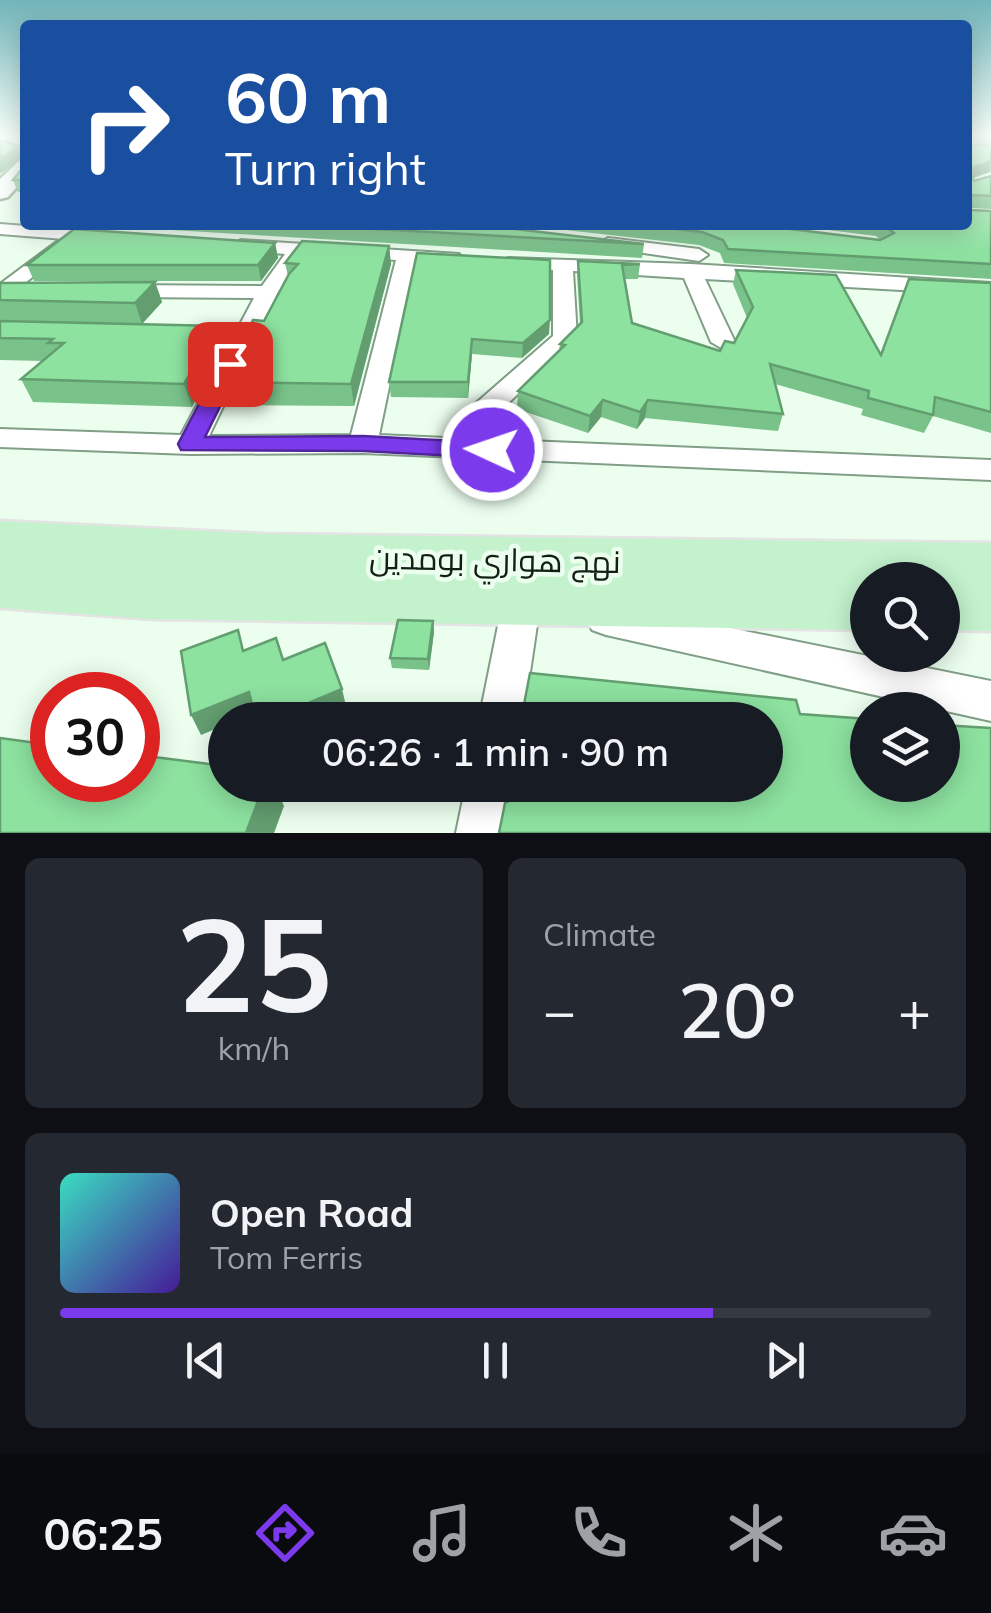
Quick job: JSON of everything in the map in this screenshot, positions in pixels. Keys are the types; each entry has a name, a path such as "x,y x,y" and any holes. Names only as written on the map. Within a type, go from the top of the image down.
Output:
{"main road":[{"name":"نهج هواري بومدين","path":"0,542 266,556 991,565"},
{"name":"نهج هواري بومدين","path":"0,584 152,594 850,604"},
{"path":"960,606 991,606"}],"street":[{"path":"34,230 122,238"},
{"path":"2,292 67,232"},
{"path":"584,240 838,278"},
{"path":"226,245 991,289"},
{"path":"190,444 268,292 298,250"},
{"path":"363,444 408,256"},
{"path":"898,262 919,285"},
{"path":"454,449 476,417 565,338 563,264"},
{"path":"691,270 724,342"},
{"path":"2,292 42,291"},
{"path":"98,291 268,292"},
{"path":"169,335 244,337"},
{"path":"0,438 363,444 991,470"},
{"path":"504,702 522,601 991,701"},
{"path":"481,833 487,802"}],"building":[{"path":"972,176 974,181 991,176 991,196 972,195"},
{"path":"972,210 991,211 991,264 728,249 723,240 685,230 798,230 880,240 894,233 890,230 972,230"},
{"path":"73,230 275,243 258,265 27,265"},
{"path":"393,230 523,230 644,244"},
{"path":"302,241 389,246 351,384 221,382 253,320 264,321 298,264 285,263"},
{"path":"417,253 550,260 550,320 523,343 472,339 468,382 389,382"},
{"path":"578,261 640,264 622,265 632,323 720,351 725,341 734,343 753,307 736,270 836,275 881,355 909,279 991,283 991,412 935,397 933,415 868,398 869,391 770,364 783,414 648,400 640,412 603,400 590,416 518,391 565,345 560,344 582,322"},
{"path":"155,282 135,303 0,300 0,283"},
{"path":"0,321 218,326 184,384 21,379 64,343 48,343 53,339 0,338"},
{"path":"398,620 433,621 428,659 390,658"},
{"path":"238,630 243,651 276,638 283,660 325,643 342,689 311,702 252,702 249,692 224,702 208,702 208,708 191,715 181,651"},
{"path":"530,673 796,700 800,714 850,718 850,802 960,802 960,726 991,728 991,833 499,833 507,802 783,802 783,702 524,702"},
{"path":"0,738 30,742 30,802 160,802 160,758 208,764 208,802 258,802 246,833 0,833"}],"route":[{"path":"230,364 190,444 363,444 492,450"}]}
